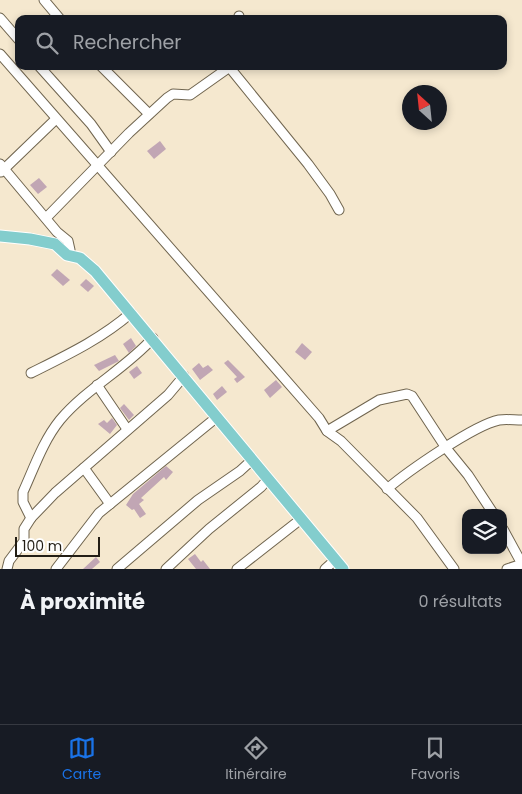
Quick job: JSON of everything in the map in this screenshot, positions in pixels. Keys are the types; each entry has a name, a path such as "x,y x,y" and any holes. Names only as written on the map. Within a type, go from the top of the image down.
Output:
{"main road":[{"path":"0,236 55,244 67,255 80,258 95,271 153,338 339,564"}],"street":[{"path":"44,0 57,15"},
{"path":"0,18 15,35"},
{"path":"1,58 319,418 327,431 341,441 417,518 454,569"},
{"path":"43,70 91,124 111,152"},
{"path":"105,70 149,114"},
{"path":"46,218 149,114 170,96 190,95 226,70"},
{"path":"232,70 313,170 339,210"},
{"path":"56,119 1,169 70,245 67,255"},
{"path":"31,373 81,348 113,328 131,313"},
{"path":"31,518 22,496 40,453 60,421 97,385 138,354 153,338"},
{"path":"7,569 13,554 24,541 24,529 31,518 55,493 168,395 184,376"},
{"path":"97,385 127,429"},
{"path":"327,431 379,400 407,394 412,396 446,448 468,475 490,509"},
{"path":"56,569 92,521 110,504 217,417"},
{"path":"387,489 446,448 491,423 522,420"},
{"path":"117,569 198,500 240,471 252,460"},
{"path":"84,468 110,504"},
{"path":"166,569 268,479"},
{"path":"237,569 301,519"},
{"path":"507,536 522,564 508,569"},
{"path":"325,569 339,564"}],"building":[{"path":"160,141 166,149 154,159 147,151"},
{"path":"39,178 47,187 38,194 30,185"},
{"path":"57,269 70,280 63,286 51,275"},
{"path":"86,279 94,286 88,292 80,285"},
{"path":"131,338 136,346 129,353 123,344"},
{"path":"302,343 312,352 305,360 295,352"},
{"path":"115,355 119,361 99,371 94,365"},
{"path":"228,360 245,377 237,383 234,379 237,377 224,363"},
{"path":"199,363 203,368 208,365 213,370 200,380 192,369"},
{"path":"137,366 142,373 134,379 129,372"},
{"path":"276,380 282,387 270,398 264,390"},
{"path":"222,386 227,392 217,400 213,394"},
{"path":"124,404 134,415 129,420 120,408"},
{"path":"112,418 117,425 110,434 98,424 104,420 107,423"},
{"path":"166,466 173,472 166,480 164,477 141,498 144,500 139,504 146,514 140,518 134,509 132,510 126,505 133,494"},
{"path":"195,554 210,569 196,569 188,559"},
{"path":"96,557 100,562 92,569 83,569"}]}
